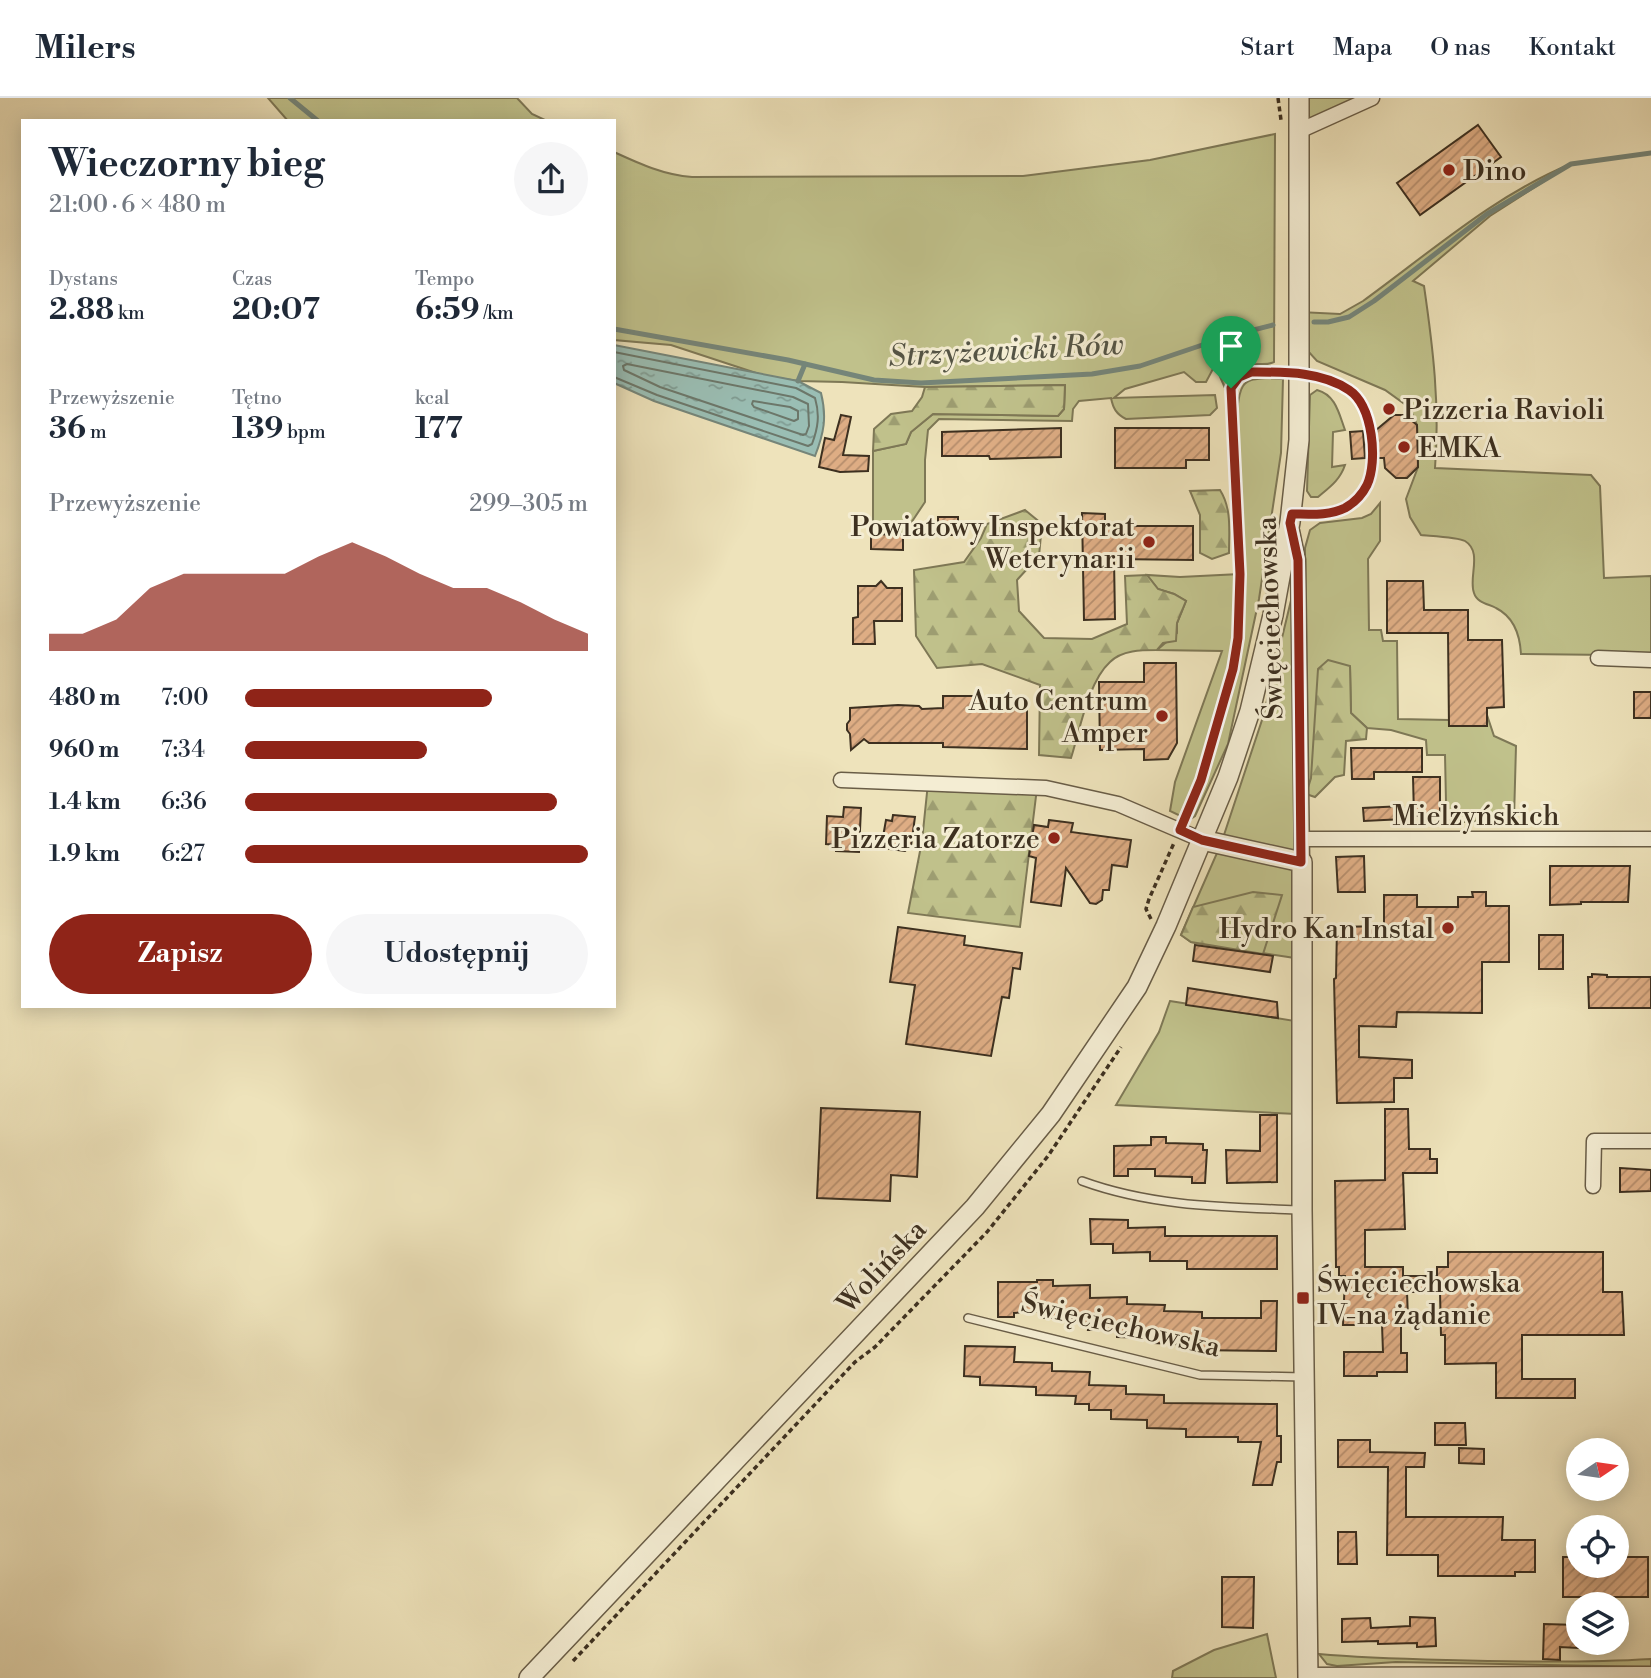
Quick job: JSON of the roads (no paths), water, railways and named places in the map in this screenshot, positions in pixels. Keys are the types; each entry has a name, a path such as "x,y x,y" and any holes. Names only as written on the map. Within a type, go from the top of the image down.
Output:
{"street":[{"name":"Święciechowska","path":"1299,98 1299,440 1291,518 1298,560 1308,1676"},
{"path":"1299,131 1372,98"},
{"name":"Wolińska","path":"528,1678 975,1207 1051,1114 1137,987 1166,926 1228,777 1250,711 1273,615 1291,518"},
{"path":"1598,658 1651,660"},
{"path":"841,780 1046,788 1118,804 1202,840 1301,862"},
{"name":"Mielżyńskich","path":"1301,839 1651,839"},
{"path":"1593,1186 1594,1141 1651,1141"},
{"path":"1308,1676 1651,1674"}],"lane":[{"path":"1291,518 1343,509 1356,500 1366,486 1371,470 1369,421 1363,405 1353,392 1338,384 1299,373"},
{"name":"Święciechowska","path":"1240,571 1231,388 1234,382 1245,374 1299,373"},
{"path":"1082,1181 1114,1191 1200,1207 1302,1210"},
{"name":"Święciechowska","path":"968,1318 1184,1373 1216,1377 1304,1377"}],"water":[{"path":"616,345 798,381 821,393 824,425 815,456 654,401 616,384"}],"waterway":[{"name":"Strzyżewicki Rów","path":"290,98 316,119"},
{"name":"Strzyżewicki Rów","path":"1314,322 1349,317 1374,301 1487,214 1571,164 1651,153"},
{"name":"Strzyżewicki Rów","path":"616,329 788,360 874,380 921,383 1092,374 1140,366 1226,337 1273,325"},
{"path":"798,381 805,364"}],"place":[{"name":"Dino","path":"1449,170"},
{"name":"Pizzeria Ravioli","path":"1389,409"},
{"name":"EMKA","path":"1404,447"},
{"name":"Powiatowy Inspektorat Weterynarii","path":"1149,542"},
{"name":"Auto Centrum Amper","path":"1162,716"},
{"name":"Pizzeria Zatorze","path":"1054,838"},
{"name":"Hydro Kan Instal","path":"1448,928"},
{"name":"Święciechowska IV-na żądanie","path":"1303,1298"}]}
